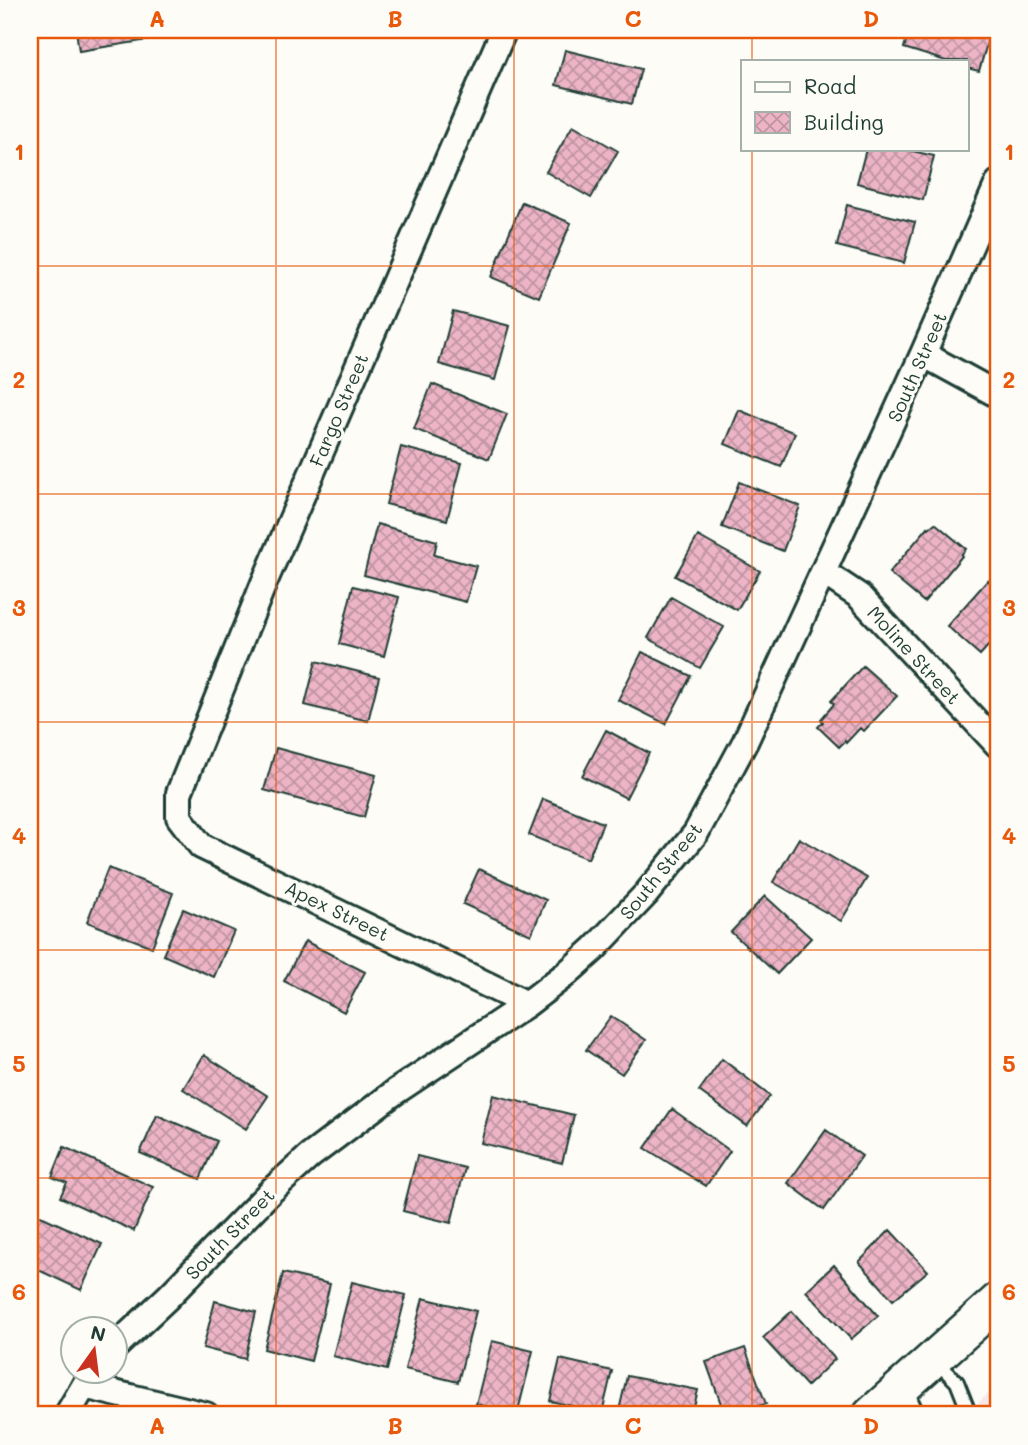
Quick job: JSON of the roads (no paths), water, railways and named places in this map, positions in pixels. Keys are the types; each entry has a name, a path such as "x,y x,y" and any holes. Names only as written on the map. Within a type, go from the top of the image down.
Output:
{"street":[{"name":"Fargo Street","path":"179,793 264,583 504,30"},
{"name":"South Street","path":"130,1333 272,1190 310,1156 395,1091 527,1004 566,974 594,949 646,894 695,833 745,742 923,354 998,183"},
{"path":"923,354 998,394"},
{"name":"Moline Street","path":"823,572 859,596 998,745"},
{"name":"Apex Street","path":"179,793 178,817 201,846 527,1004"},
{"path":"871,1415 911,1400 934,1359 998,1301"},
{"path":"67,1415 85,1386"},
{"path":"112,1386 206,1415"}],"lane":[{"path":"934,1359 957,1382 970,1415"}]}
